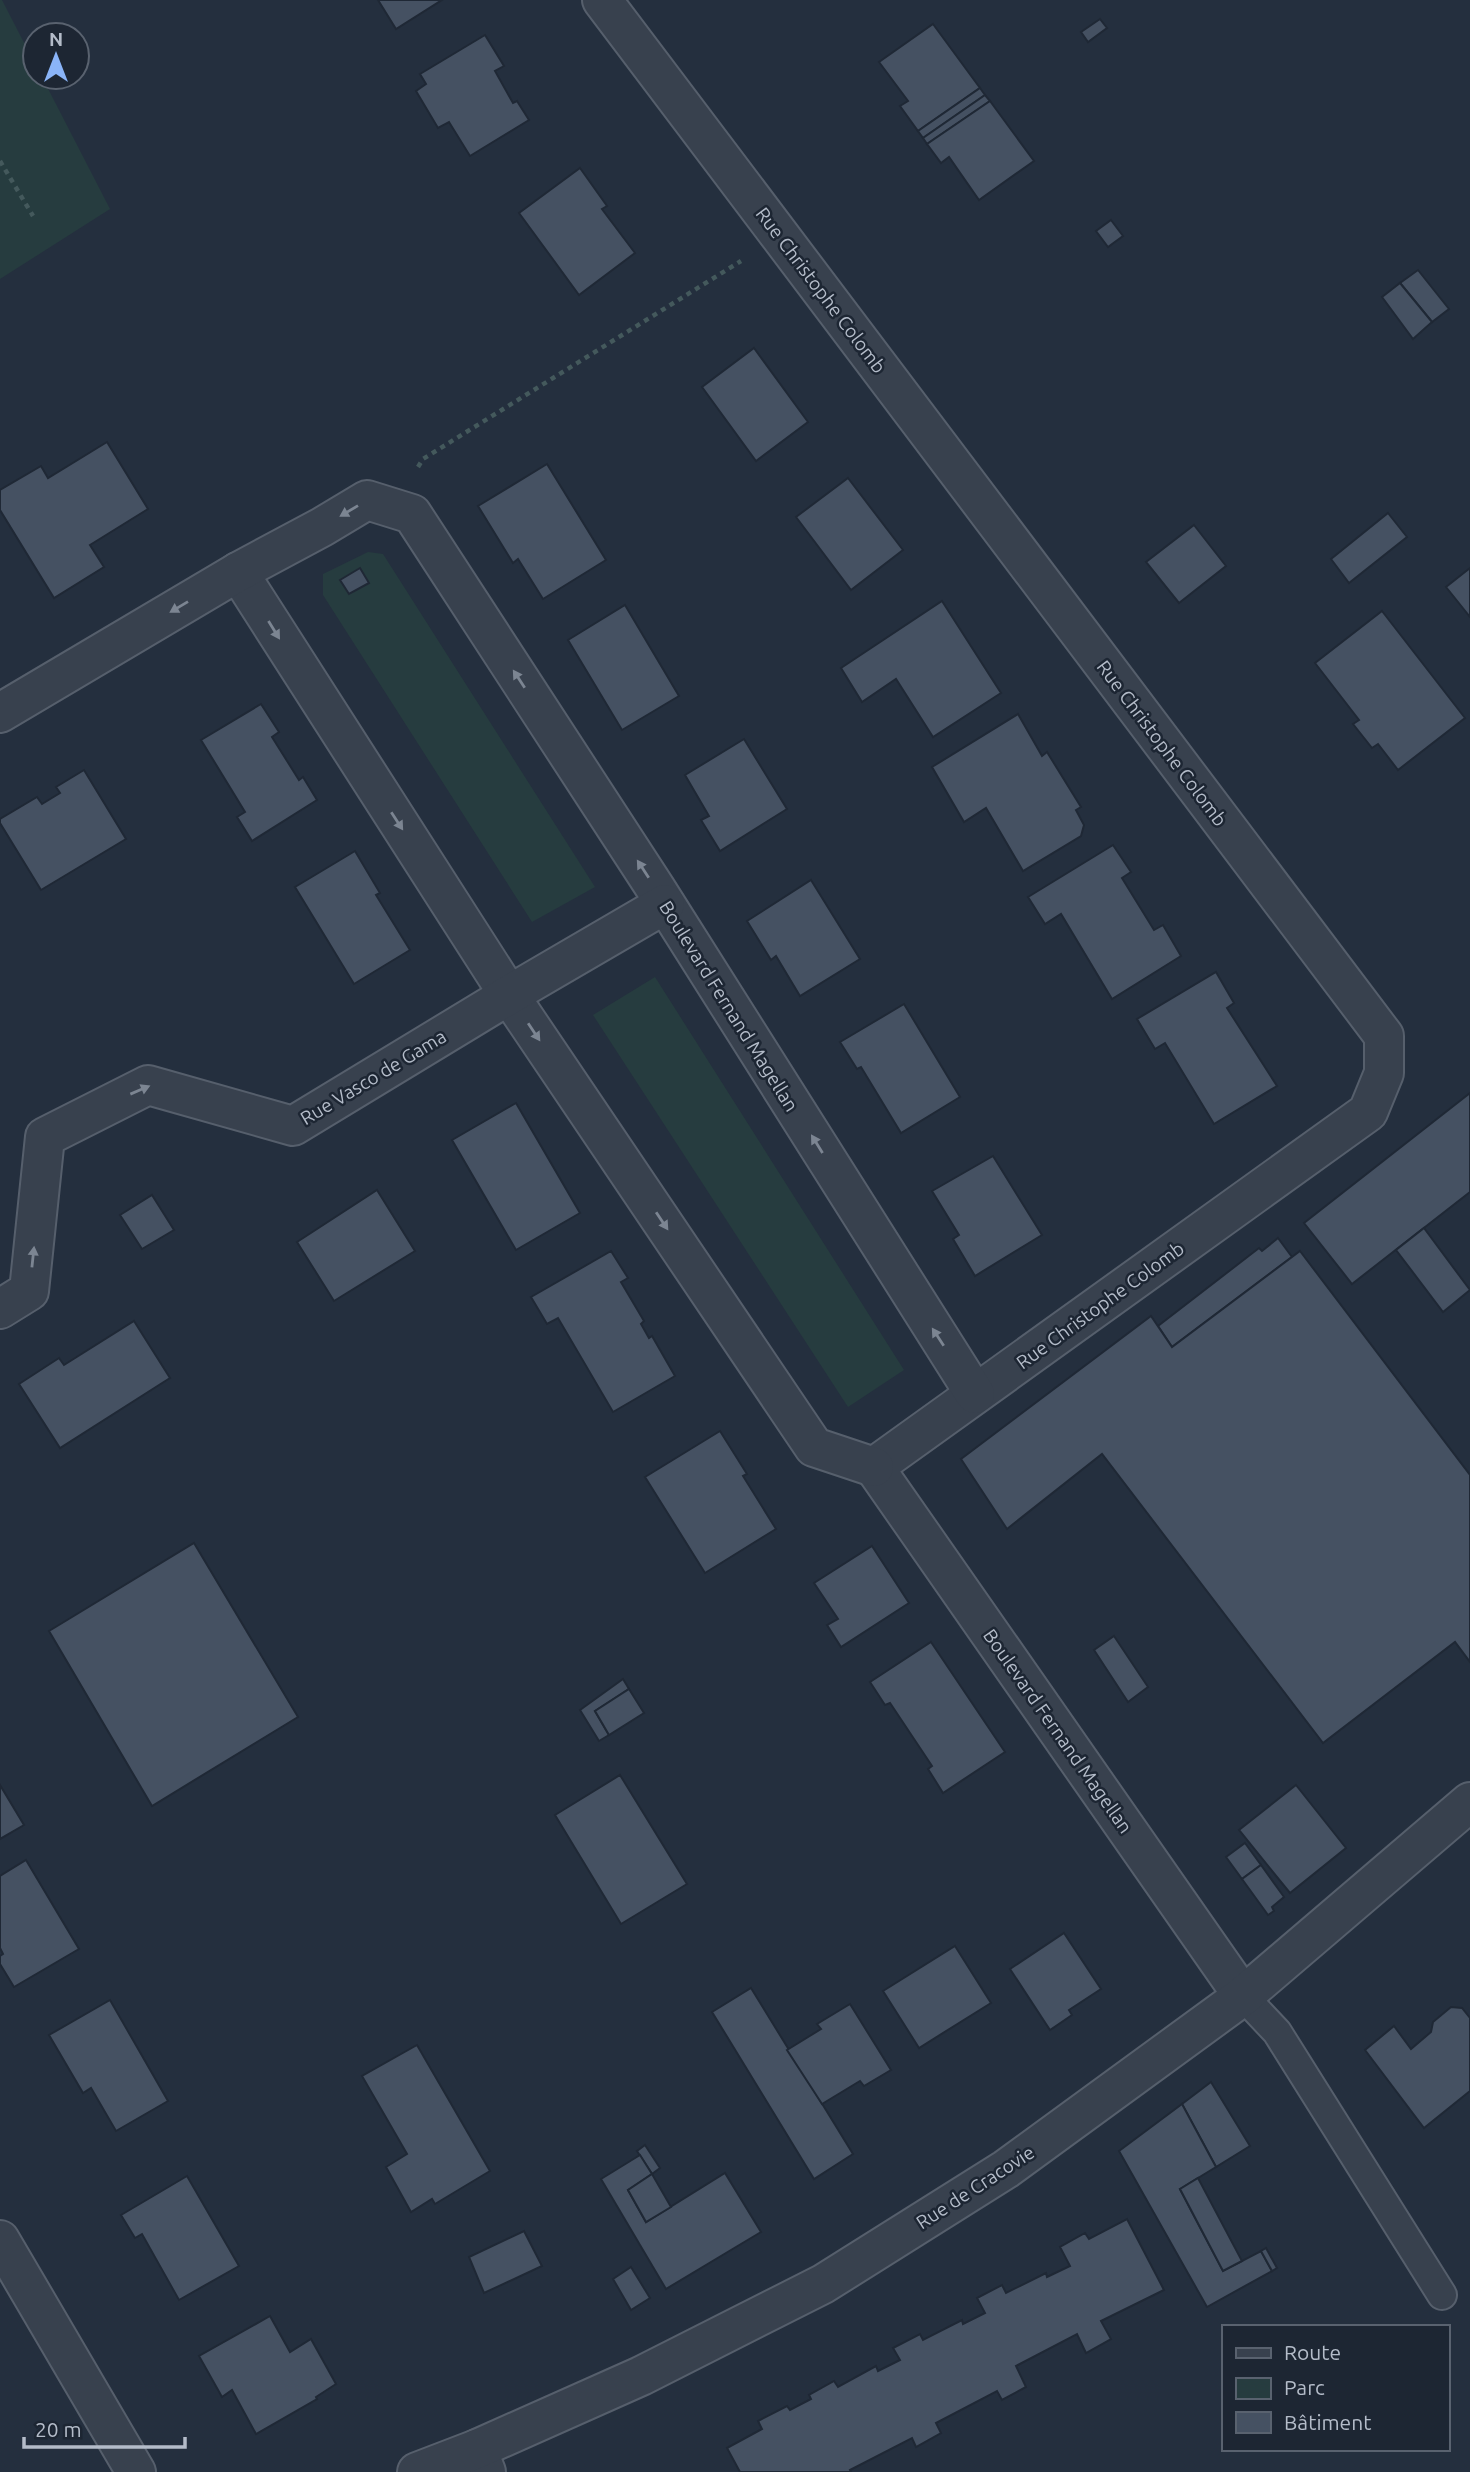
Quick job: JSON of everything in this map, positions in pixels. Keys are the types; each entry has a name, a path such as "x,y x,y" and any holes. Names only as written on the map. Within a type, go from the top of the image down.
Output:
{"street":[{"name":"Rue Christophe Colomb","path":"602,0 1384,1036 1384,1073 1368,1112 975,1394"},
{"path":"0,713 238,572 367,500 401,511"},
{"name":"Boulevard Fernand Magellan","path":"401,511 665,904 975,1394"},
{"path":"238,572 509,995 814,1447 874,1467 975,1394"},
{"name":"Rue Vasco de Gama","path":"0,1309 29,1291 45,1137 148,1085 293,1126 665,904"},
{"name":"Boulevard Fernand Magellan","path":"874,1467 1243,1996"},
{"name":"Rue de Cracovie","path":"417,2472 482,2460 823,2284 1006,2169 1243,1996 1470,1802"},
{"path":"0,2240 136,2472"}],"lane":[{"path":"1243,1996 1277,2032 1442,2295"}],"path":[{"path":"0,161 33,216"},
{"path":"401,511 424,459 780,236"}],"green space":[{"path":"2,0 21,37 21,91 49,91 110,209 0,279"},
{"path":"368,552 383,554 595,887 532,922 323,595 323,574"},
{"path":"655,977 904,1370 848,1407 593,1015"}],"building":[{"path":"378,0 442,0 396,29"},
{"path":"1100,19 1107,28 1088,42 1081,32"},
{"path":"933,24 980,88 918,131 900,106 908,101 879,62"},
{"path":"485,35 504,66 495,71 513,103 517,101 529,120 470,156 449,122 438,128 416,91 426,84 420,74"},
{"path":"980,88 985,95 923,138 918,131"},
{"path":"985,95 990,101 927,144 923,138"},
{"path":"990,101 1034,161 979,200 949,157 941,163 927,144"},
{"path":"580,168 607,206 602,209 635,253 579,295 519,213"},
{"path":"1111,220 1123,236 1108,247 1096,231"},
{"path":"1418,270 1449,309 1432,322 1400,283"},
{"path":"1400,283 1432,322 1413,339 1382,297"},
{"path":"754,348 808,422 756,461 702,387"},
{"path":"107,442 148,509 90,545 104,567 54,598 0,510 0,490 41,466 48,478"},
{"path":"547,464 606,560 543,599 518,559 513,563 478,506"},
{"path":"848,478 903,550 851,590 796,517"},
{"path":"1388,513 1407,537 1349,583 1331,559"},
{"path":"1194,525 1226,566 1179,603 1146,562"},
{"path":"360,568 369,583 349,594 340,580"},
{"path":"1470,568 1470,617 1446,587"},
{"path":"942,601 1001,693 933,737 896,679 862,702 841,668"},
{"path":"625,605 679,696 622,730 568,640"},
{"path":"1382,611 1465,718 1398,770 1378,744 1372,748 1353,724 1359,720 1315,663"},
{"path":"261,704 279,732 272,737 299,780 303,777 317,800 252,841 237,817 245,812 201,740"},
{"path":"1018,714 1042,756 1047,752 1081,807 1076,810 1084,825 1081,836 1023,871 986,808 964,822 932,767"},
{"path":"744,739 787,809 720,851 701,820 709,816 685,775"},
{"path":"84,770 126,839 41,890 0,819 37,797 42,804 60,793 56,787"},
{"path":"1113,845 1131,872 1122,878 1154,930 1163,925 1181,956 1112,999 1061,914 1045,924 1028,897"},
{"path":"355,851 380,893 376,895 410,950 354,984 295,887"},
{"path":"811,880 860,959 800,996 776,956 771,960 747,921"},
{"path":"1216,972 1234,1003 1227,1008 1277,1086 1214,1124 1165,1043 1155,1049 1137,1019"},
{"path":"904,1004 960,1097 901,1133 861,1067 857,1069 840,1042"},
{"path":"1470,1093 1470,1192 1352,1284 1304,1223"},
{"path":"516,1103 580,1213 516,1250 452,1140"},
{"path":"993,1156 1042,1235 975,1276 953,1239 959,1235 932,1191"},
{"path":"377,1190 415,1251 334,1301 297,1242"},
{"path":"152,1195 174,1230 142,1249 120,1215"},
{"path":"1424,1228 1470,1290 1443,1312 1396,1250"},
{"path":"1278,1238 1292,1257 1172,1347 1158,1326 1259,1248 1262,1251"},
{"path":"611,1251 628,1278 621,1282 644,1321 641,1324 649,1338 652,1336 675,1376 613,1412 558,1318 547,1324 531,1297"},
{"path":"1300,1251 1470,1475 1470,1662 1455,1642 1323,1743 1102,1454 1007,1529 961,1459 1151,1316 1172,1347"},
{"path":"134,1321 170,1378 60,1448 19,1384 59,1358 64,1365"},
{"path":"720,1431 747,1474 743,1476 776,1529 705,1573 645,1477"},
{"path":"194,1543 298,1717 152,1806 49,1631"},
{"path":"872,1546 909,1603 841,1647 827,1625 838,1619 814,1583"},
{"path":"1114,1636 1148,1687 1128,1702 1094,1650"},
{"path":"931,1642 1005,1752 943,1793 928,1769 932,1766 890,1703 885,1705 870,1682"},
{"path":"623,1679 629,1689 595,1711 609,1735 599,1741 580,1710"},
{"path":"629,1689 644,1713 609,1735 595,1711"},
{"path":"620,1775 687,1884 621,1924 555,1815"},
{"path":"0,1785 24,1825 0,1839"},
{"path":"1296,1785 1346,1848 1290,1893 1239,1830"},
{"path":"1245,1843 1261,1865 1242,1879 1226,1857"},
{"path":"26,1860 79,1949 14,1987 0,1964 0,1956 3,1954 0,1948 0,1876"},
{"path":"1261,1865 1284,1897 1272,1907 1274,1911 1268,1915 1242,1879"},
{"path":"1064,1933 1101,1989 1069,2010 1072,2015 1050,2030 1010,1969"},
{"path":"955,1946 991,2003 919,2048 883,1991"},
{"path":"751,1988 853,2154 814,2179 712,2012"},
{"path":"110,2000 168,2101 116,2131 91,2088 83,2093 49,2035"},
{"path":"850,2004 891,2070 864,2086 860,2081 822,2104 787,2050 821,2029 817,2024"},
{"path":"1451,2007 1462,2008 1470,2018 1470,2091 1424,2128 1365,2050 1394,2026 1411,2049 1431,2032 1433,2022"},
{"path":"417,2045 490,2171 435,2204 432,2199 411,2212 386,2167 407,2154 362,2076"},
{"path":"1211,2082 1250,2146 1216,2167 1182,2104"},
{"path":"1182,2104 1216,2167 1180,2189 1223,2271 1261,2251 1272,2271 1207,2307 1119,2151"},
{"path":"645,2145 660,2168 652,2174 637,2151"},
{"path":"640,2155 652,2174 628,2190 646,2222 725,2173 761,2232 666,2289 601,2179"},
{"path":"652,2174 671,2207 646,2222 628,2190"},
{"path":"187,2176 239,2266 179,2300 142,2234 135,2238 121,2215"},
{"path":"1198,2178 1242,2261 1223,2271 1180,2189"},
{"path":"1127,2219 1164,2290 1101,2321 1111,2339 1086,2353 1077,2334 1016,2366 1026,2387 1002,2400 997,2391 936,2423 941,2433 916,2447 912,2438 850,2470 851,2472 740,2472 727,2448 762,2429 758,2421 787,2406 790,2410 811,2399 809,2395 834,2381 838,2387 876,2366 878,2371 900,2360 893,2348 920,2334 923,2340 962,2320 963,2324 985,2313 977,2298 1002,2285 1006,2293 1046,2273 1047,2277 1070,2266 1060,2247 1085,2233 1089,2239"},
{"path":"524,2231 542,2266 484,2293 469,2257"},
{"path":"1266,2248 1277,2268 1272,2271 1261,2251"},
{"path":"631,2267 650,2298 631,2310 613,2279"},
{"path":"270,2316 290,2352 311,2339 336,2384 316,2397 317,2399 256,2434 232,2390 222,2397 199,2356"}]}
